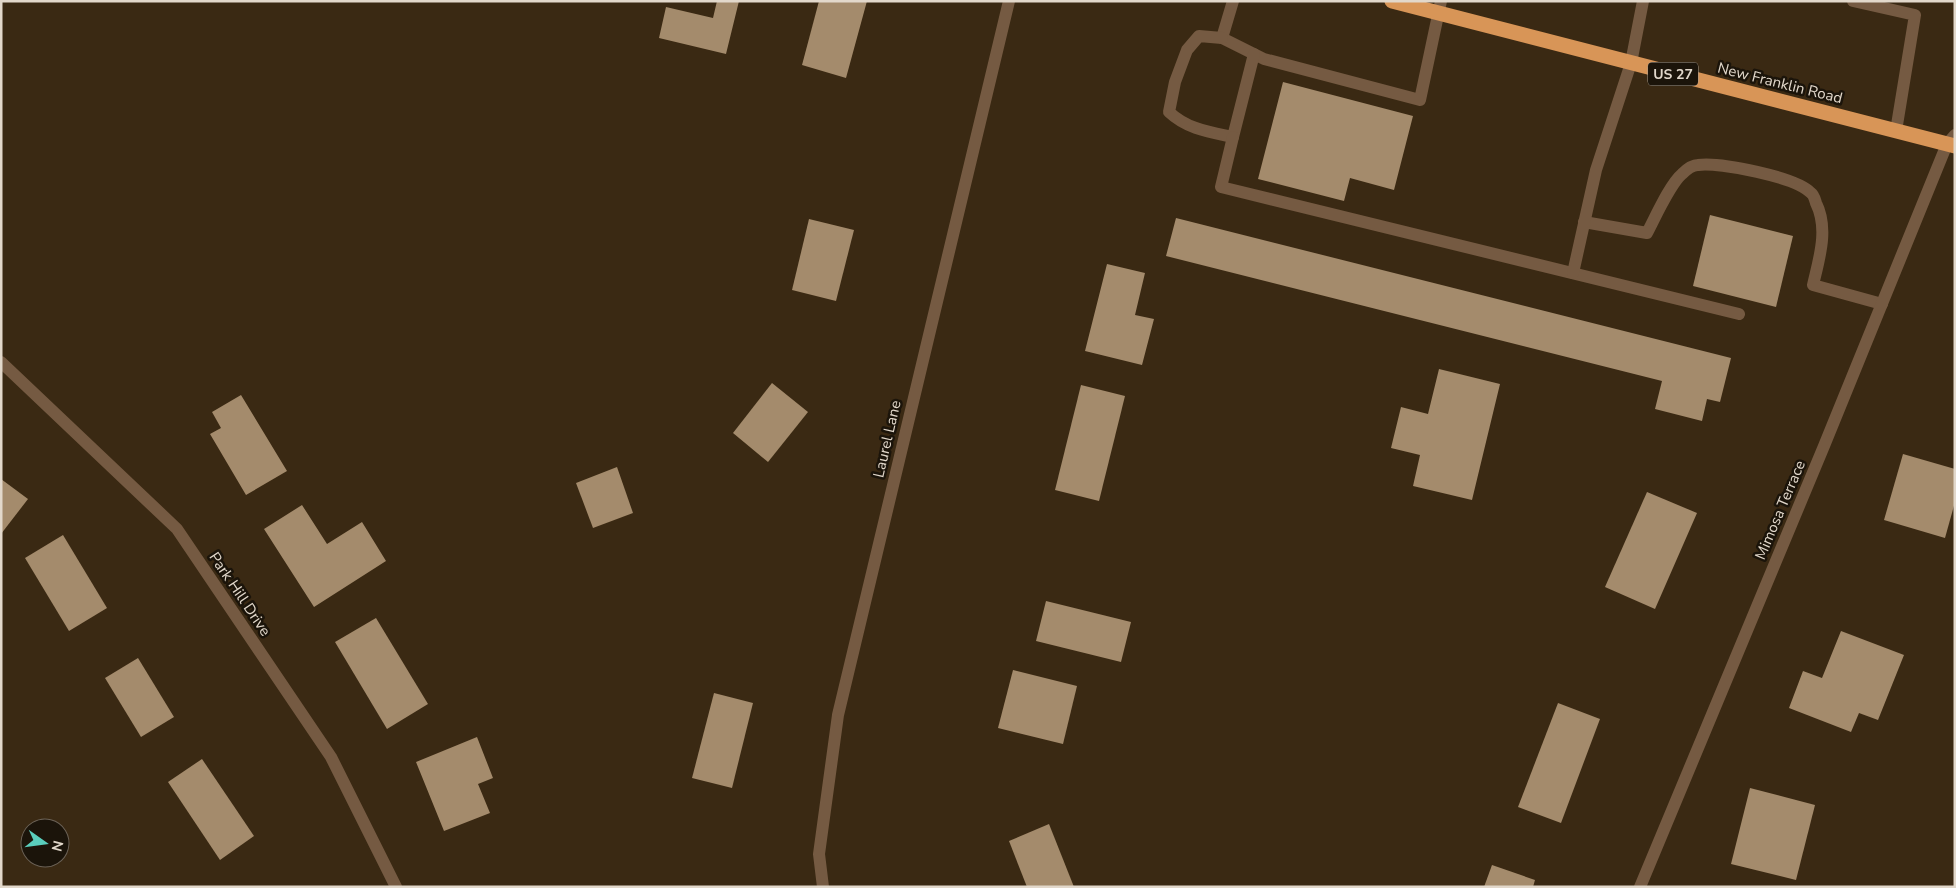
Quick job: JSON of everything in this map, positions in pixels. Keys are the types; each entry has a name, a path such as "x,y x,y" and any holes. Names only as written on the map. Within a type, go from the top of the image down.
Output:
{"highway":[{"name":"New Franklin Road","path":"1392,1 1440,7 1630,63 1896,131 1952,142"}],"street":[{"name":"Laurel Lane","path":"823,887 819,854 838,715 1009,1"},
{"path":"1222,38 1233,1"},
{"path":"1573,273 1596,170 1630,63 1643,1"},
{"path":"1853,1 1915,16 1896,131"},
{"path":"1233,137 1197,130 1177,120 1169,112 1175,82 1187,50 1199,36 1222,38 1264,59 1420,100 1440,7"},
{"path":"1254,54 1221,187 1739,314"},
{"name":"Mimosa Terrace","path":"1640,887 1882,304 1952,142"},
{"path":"1584,222 1647,233 1680,175 1696,165 1720,164 1763,173 1794,183 1812,193 1822,225 1822,249 1812,285 1882,304"},
{"name":"Park Hill Drive","path":"1,362 176,528 331,757 396,887"}],"building":[{"path":"717,1 739,1 726,54 659,38 666,7 713,18"},
{"path":"819,1 867,1 846,78 802,65"},
{"path":"1283,82 1413,116 1394,190 1350,178 1344,201 1258,179"},
{"path":"1710,215 1793,236 1776,307 1693,286"},
{"path":"1176,218 1731,358 1720,402 1707,399 1702,421 1655,409 1662,381 1166,256"},
{"path":"809,219 854,230 836,301 792,290"},
{"path":"1107,264 1145,273 1135,315 1154,319 1142,365 1085,351"},
{"path":"1439,369 1500,384 1472,500 1413,486 1420,455 1391,448 1401,407 1428,414"},
{"path":"772,383 808,412 768,462 733,433"},
{"path":"1081,385 1125,396 1099,501 1055,490"},
{"path":"241,395 287,471 246,495 210,434 221,428 212,412"},
{"path":"1903,454 1955,469 1955,502 1945,538 1884,520"},
{"path":"617,467 633,513 593,528 576,483"},
{"path":"1,479 28,499 1,534"},
{"path":"1647,492 1697,513 1655,609 1605,587"},
{"path":"302,505 327,544 362,522 386,561 314,607 264,529"},
{"path":"63,535 107,608 69,631 25,558"},
{"path":"1046,601 1131,622 1121,662 1036,641"},
{"path":"376,618 428,704 387,729 335,642"},
{"path":"1841,631 1904,655 1878,720 1859,713 1851,732 1789,708 1803,671 1822,678"},
{"path":"138,658 174,717 141,737 105,678"},
{"path":"1013,670 1077,686 1063,744 998,728"},
{"path":"714,693 753,703 732,788 692,778"},
{"path":"1558,703 1600,719 1561,823 1518,807"},
{"path":"477,737 493,778 478,784 490,813 444,831 416,762"},
{"path":"202,759 254,836 220,860 168,782"},
{"path":"1750,788 1815,805 1796,880 1731,864"},
{"path":"1049,824 1074,887 1027,887 1009,841"},
{"path":"1492,865 1535,880 1533,887 1484,887"}]}
